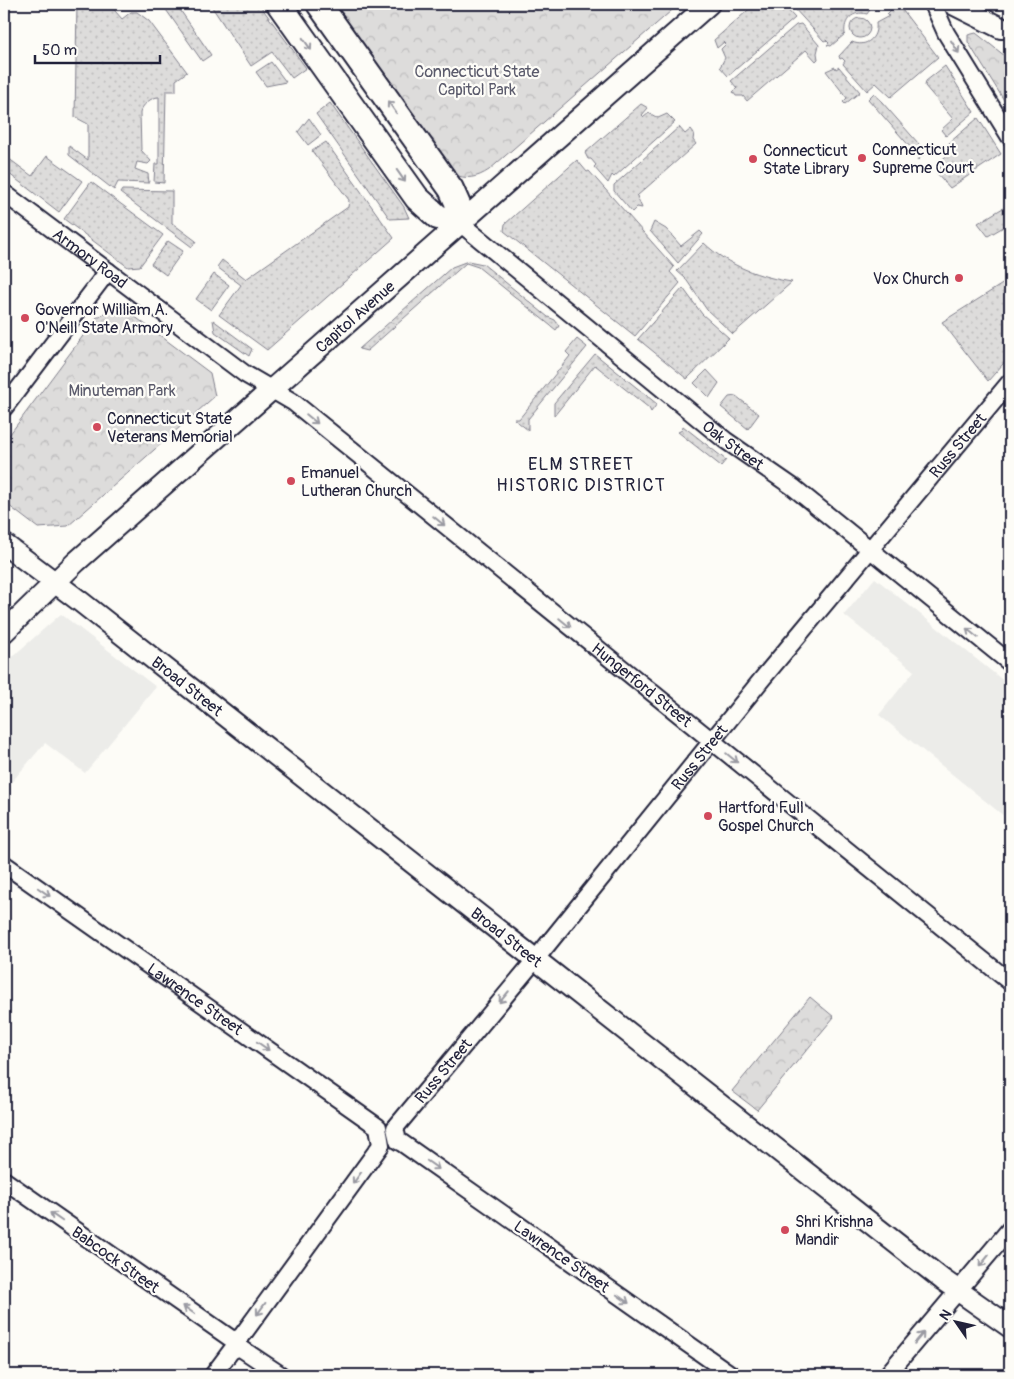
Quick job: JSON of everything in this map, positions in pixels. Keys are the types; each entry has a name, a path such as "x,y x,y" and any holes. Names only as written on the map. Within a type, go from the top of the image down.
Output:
{"highway":[{"path":"279,4 417,198 435,215 460,223 459,207 450,190 318,4"}],"main road":[{"name":"Capitol Avenue","path":"4,632 76,562 710,4"},
{"path":"953,4 1006,33"},
{"path":"974,4 1006,33"},
{"name":"Broad Street","path":"4,544 958,1292 1010,1328"}],"street":[{"path":"933,4 946,33 1010,137"},
{"name":"Armory Road","path":"4,193 245,374 273,390"},
{"name":"Oak Street","path":"460,223 725,440 793,488 1010,663"},
{"path":"4,408 108,271"},
{"name":"Russ Street","path":"396,1134 395,1128 535,960 711,741 1010,382"},
{"name":"Hungerford Street","path":"273,390 292,402 1010,982"},
{"name":"Lawrence Street","path":"4,864 378,1127 380,1146 241,1337 233,1340 230,1345"},
{"name":"Lawrence Street","path":"396,1134 398,1140 402,1143 732,1375"},
{"name":"Babcock Street","path":"4,1180 230,1345 240,1347 281,1375"},
{"path":"887,1375 1010,1229"},
{"path":"213,1375 230,1345"}],"shaded area":[{"path":"875,578 1010,686 1010,821 879,715 914,671 844,615"},
{"path":"61,614 156,687 85,773 45,743 4,791 4,664"}],"green space":[{"path":"77,4 109,4 122,19 131,12 137,12 149,21 187,72 176,80 176,91 166,91 164,183 154,182 155,164 159,164 159,97 147,102 140,113 141,150 151,161 148,164 137,162 135,169 148,174 149,183 118,182 114,190 69,155 69,146 88,160 88,124 75,117"},
{"path":"162,4 176,4 211,55 202,61"},
{"path":"210,4 259,4 306,68 292,78 272,52 251,66"},
{"name":"Connecticut State Capitol Park","path":"328,4 679,4 489,170 480,175 467,177 453,174"},
{"path":"755,4 782,4 795,18 728,76 720,67 725,58 721,49 726,44 724,42 717,48 714,40"},
{"path":"796,4 874,4 867,14 857,13 850,17 847,20 845,34 831,46 827,45 829,43 826,40 824,41 793,7"},
{"path":"895,6 903,11 938,57 891,97 876,83 867,91 843,64 845,61 842,58 840,59 839,56 852,42 862,44 870,40 875,33 876,23 889,16 887,14"},
{"path":"860,18 867,21 870,28 867,35 860,38 853,35 850,28 853,21"},
{"path":"801,24 819,45 818,59 816,61 806,50 747,101 743,96 736,96 733,92 737,88 731,81 796,25"},
{"path":"976,33 1010,60 1010,110 968,42 968,35"},
{"path":"271,62 286,82 266,86 256,72"},
{"path":"945,66 974,112 946,136 941,130 953,119 925,86 926,81"},
{"path":"835,67 836,69 839,67 860,92 845,104 843,102 847,98 826,71"},
{"path":"874,93 926,152 917,161 919,157 868,99"},
{"path":"330,103 404,207 409,218 390,219 316,114"},
{"path":"641,104 648,108 642,115 644,117 649,113 658,118 667,114 675,122 614,177 612,175 608,183 585,153"},
{"path":"309,118 321,135 308,145 298,132"},
{"path":"978,118 1001,154 950,188 936,172 941,168 937,164 952,151 948,146 949,143"},
{"path":"679,127 685,134 691,129 694,133 693,140 696,144 637,196 642,208 637,207 632,212 614,191 614,185"},
{"path":"326,142 394,238 267,350 219,315 241,285 217,267 222,260 246,279 348,207 349,200 312,151"},
{"path":"4,155 32,176 47,156 82,181 59,212 4,170"},
{"path":"577,160 587,172 589,171 674,267 670,272 680,283 635,336 504,231 505,224"},
{"path":"91,182 163,235 140,266 128,267 64,219"},
{"path":"122,190 172,191 172,223 196,241 192,247 120,193"},
{"path":"1003,208 1007,225 988,236 978,223"},
{"path":"654,222 666,229 681,246 700,231 703,234 678,263 650,231"},
{"path":"168,241 183,251 166,275 151,264"},
{"path":"704,243 723,258 756,274 792,282 733,334 707,310 685,278 677,271"},
{"path":"468,261 483,264 548,317 555,320 559,326 556,330 478,267 466,263 367,351 359,349 452,267"},
{"path":"214,274 229,285 211,310 196,299"},
{"path":"1004,283 1010,293 1010,356 988,381 942,322"},
{"path":"683,288 702,314 729,338 687,379 638,339"},
{"name":"Minuteman Park","path":"122,307 210,373 215,396 68,526 38,528 4,502 4,442 97,317 100,317 109,308"},
{"path":"213,320 252,349 249,356 215,332"},
{"path":"577,339 587,347 528,419 528,430 514,419 519,419 570,356 566,352"},
{"path":"595,354 657,404 651,412 649,408 595,365 554,416 554,403"},
{"path":"707,370 719,383 709,398 694,383"},
{"path":"736,396 759,414 748,429 721,407 729,397"},
{"path":"683,426 726,460 721,466 678,432 682,430"},
{"path":"810,997 834,1017 757,1110 732,1091"}],"place":[{"name":"Connecticut Supreme Court","path":"862,158"},
{"name":"Connecticut State Library","path":"753,159"},
{"name":"Vox Church","path":"959,278"},
{"name":"Governor William A. O'Neill State Armory","path":"25,318"},
{"name":"Connecticut State Veterans Memorial","path":"97,427"},
{"name":"Emanuel Lutheran Church","path":"291,481"},
{"name":"Hartford Full Gospel Church","path":"708,816"},
{"name":"Shri Krishna Mandir","path":"785,1230"}],"district":[{"name":"ELM STREET HISTORIC DISTRICT","path":"581,474"}]}
